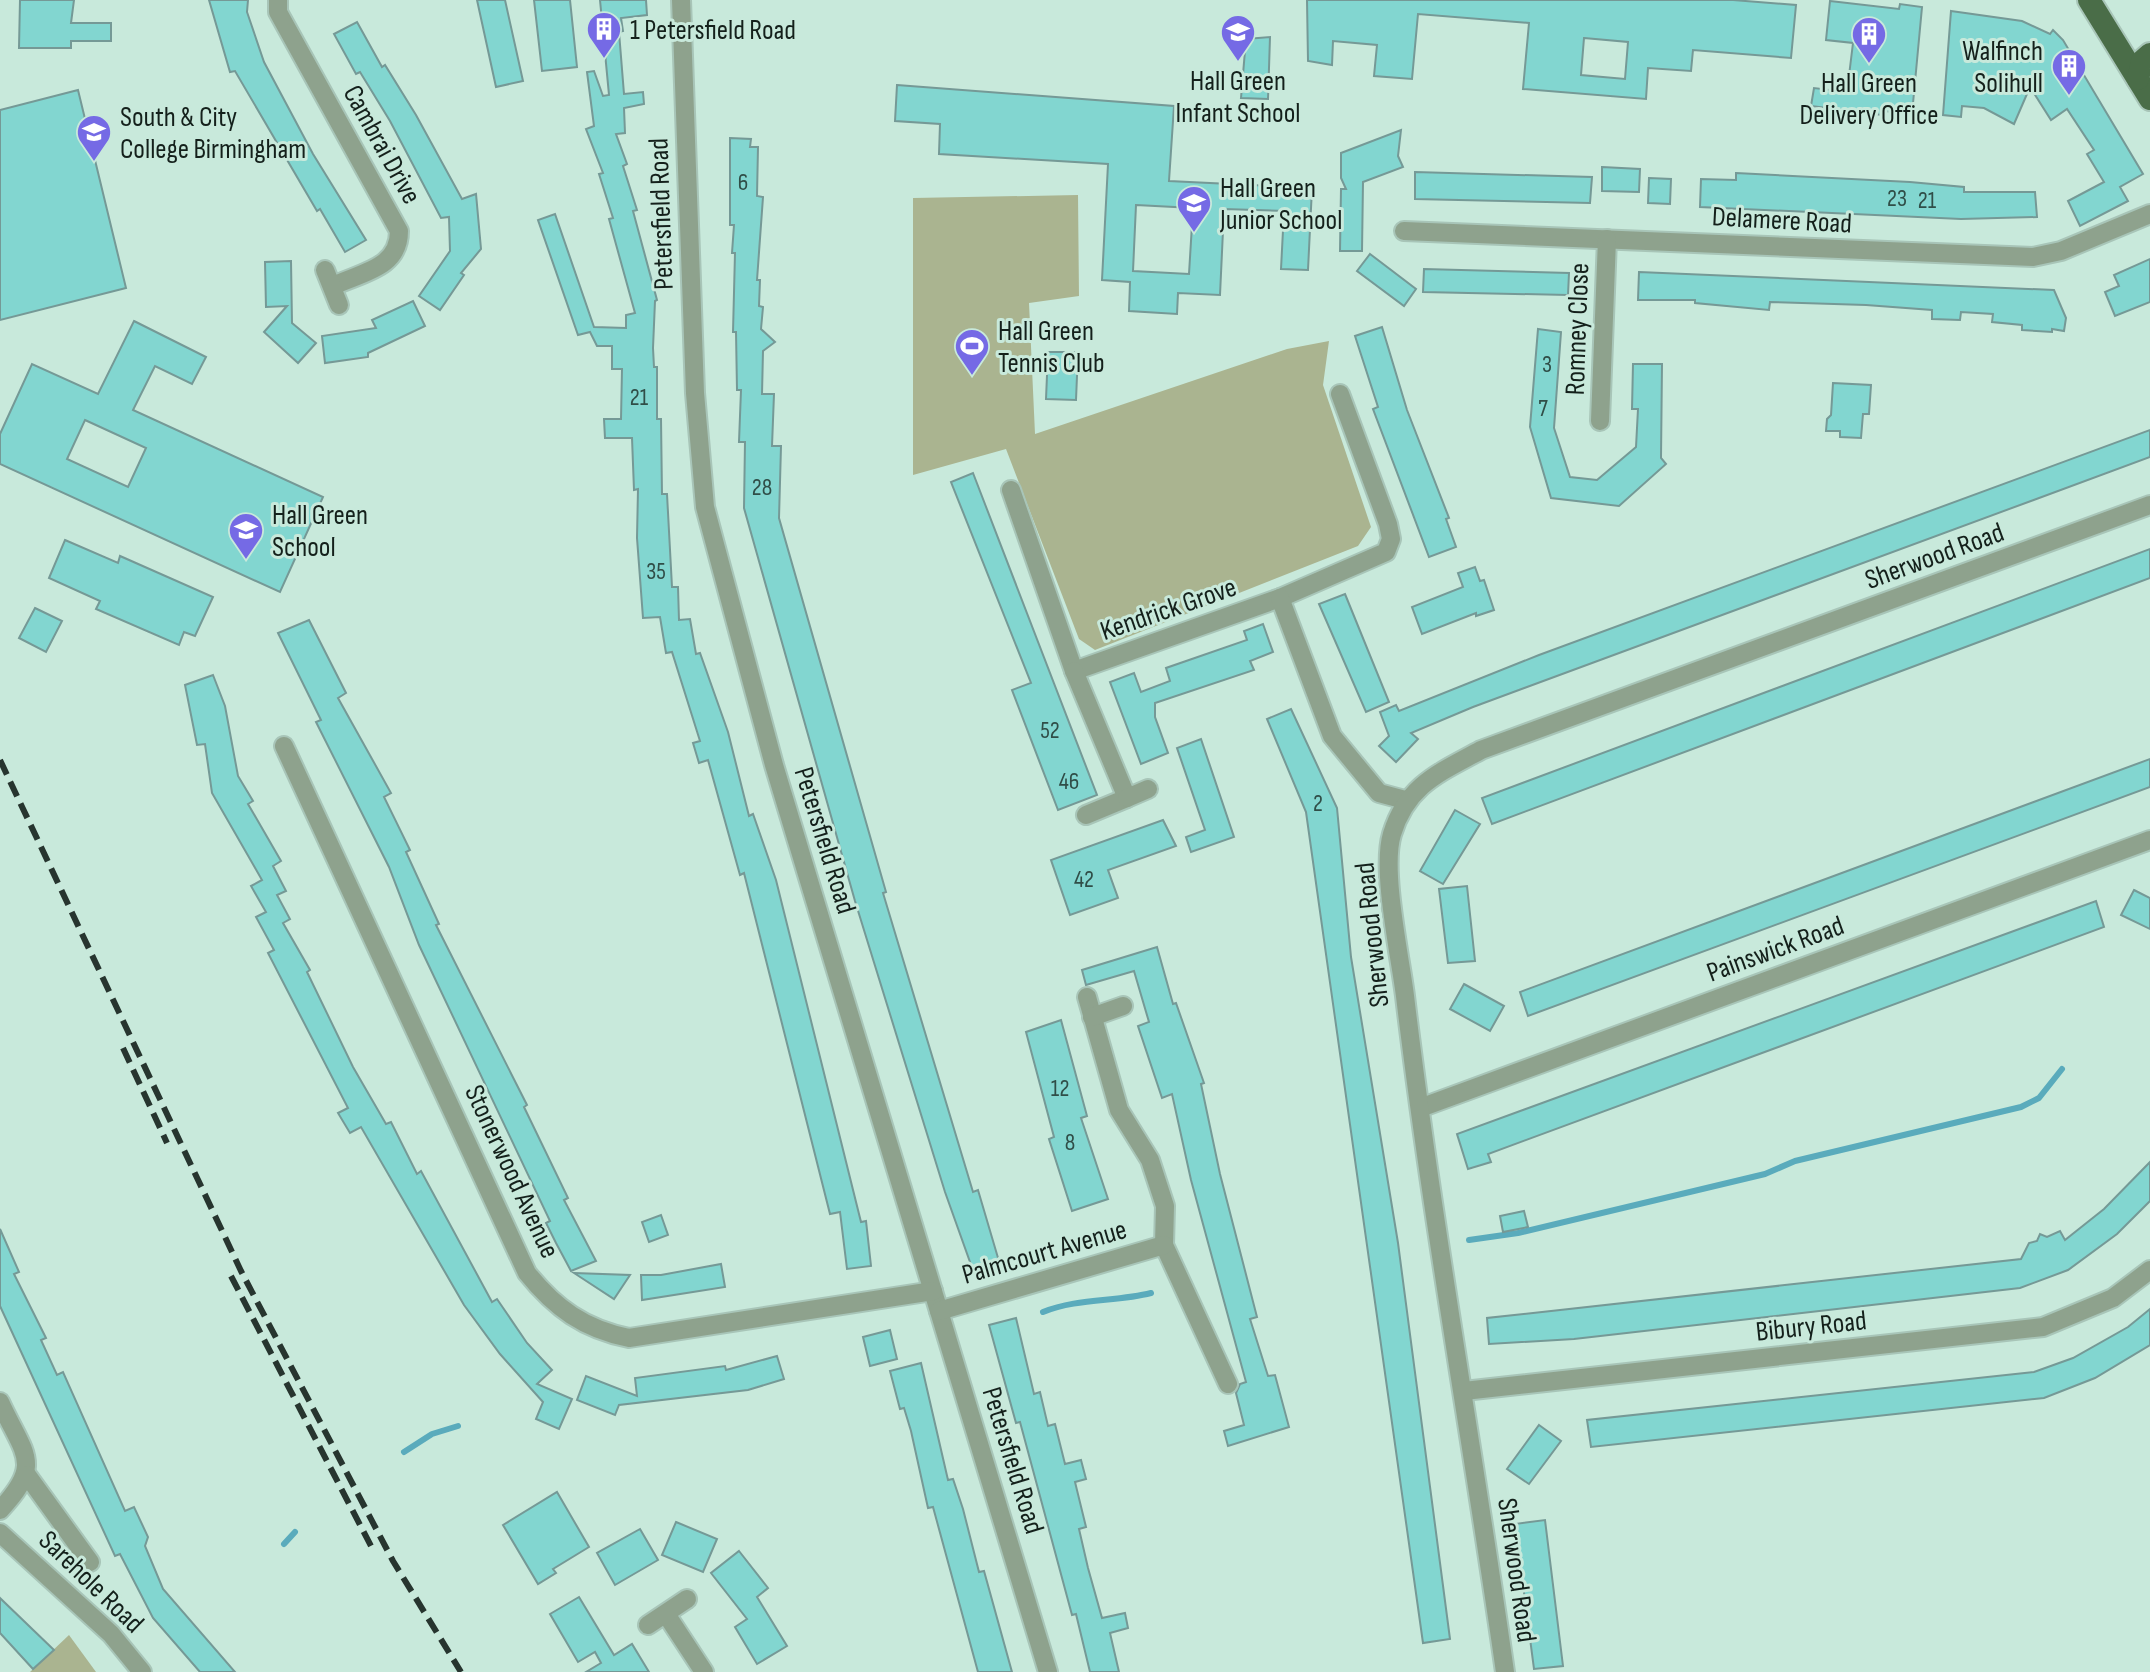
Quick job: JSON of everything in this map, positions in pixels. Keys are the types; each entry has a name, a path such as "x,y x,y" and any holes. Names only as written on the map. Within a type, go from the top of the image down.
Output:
{"main road":[{"path":"2089,0 2150,99"},
{"path":"2138,79 2142,61 2150,54"}],"street":[{"name":"Cambrai Drive","path":"278,0 278,12 399,231 399,247 393,258 332,287"},
{"name":"Petersfield Road","path":"681,0 695,393 705,507 774,765 1048,1672"},
{"name":"Delamere Road","path":"1404,231 2033,257 2061,251 2150,214"},
{"name":"Romney Close","path":"1600,421 1607,239"},
{"name":"Kendrick Grove","path":"1074,671 1393,558 1388,524 1340,394"},
{"name":"Kendrick Grove","path":"1011,490 1074,671 1127,798"},
{"name":"Sherwood Road","path":"1505,1672 1420,1108 1389,853 1391,835 1405,800 1435,775 1481,750 2150,505"},
{"name":"Kendrick Grove","path":"1280,598 1332,736 1379,793 1405,800"},
{"name":"Stonerwood Avenue","path":"284,746 527,1273 548,1300 593,1328 629,1338 933,1291"},
{"path":"1086,815 1148,789"},
{"name":"Painswick Road","path":"1420,1108 2150,840"},
{"name":"Palmcourt Avenue","path":"1087,997 1119,1110 1150,1160 1162,1195 1165,1206 1164,1245 1228,1384"},
{"path":"1092,1017 1123,1006"},
{"name":"Palmcourt Avenue","path":"939,1311 1164,1245"},
{"name":"Bibury Road","path":"1464,1391 2043,1327 2113,1298 2150,1270"},
{"path":"0,1402 23,1453 27,1475 90,1562"},
{"path":"0,1510 23,1486 27,1475"},
{"name":"Sarehole Road","path":"0,1533 111,1634 142,1672"},
{"path":"648,1625 687,1599"},
{"path":"666,1614 704,1672"}],"green space":[{"path":"1078,195 1079,296 1029,303 1035,434 1287,349 1329,341 1323,385 1371,527 1358,546 1095,650 1079,639 1006,449 913,475 913,198"},
{"path":"69,1635 96,1672 30,1672"}],"building":[{"path":"20,0 74,0 71,23 111,23 111,41 71,41 71,48 19,48"},
{"path":"209,0 248,0 247,12 264,62 313,154 366,240 345,252 320,209 317,211 235,71 230,72"},
{"path":"477,0 505,0 523,81 496,87"},
{"path":"534,0 570,0 577,67 542,71"},
{"path":"600,0 646,0 647,15 621,18 623,31 619,32 624,94 643,92 644,104 624,108 625,133 616,134 627,164 623,166 637,210 633,211 657,300 653,348 654,367 657,367 657,419 661,419 662,494 667,494 672,587 678,587 679,620 690,619 696,654 700,653 728,732 749,816 753,814 776,880 861,1222 866,1221 871,1266 847,1269 840,1212 830,1214 744,873 740,875 708,760 699,763 693,743 700,741 672,652 666,653 660,617 643,618 637,538 638,489 634,490 632,438 605,438 604,419 621,419 622,369 612,369 612,346 597,346 590,332 578,335 538,220 555,214 594,327 626,328 626,315 635,313 609,219 613,218 599,174 603,173 586,129 594,126 587,72 594,71 603,96 609,95"},
{"path":"1307,0 1733,0 1796,5 1791,58 1693,50 1691,71 1648,68 1646,99 1523,89 1529,23 1418,14 1412,79 1374,76 1377,45 1333,41 1332,65 1308,61","holes":["1584,38 1628,42 1625,79 1581,75"]},
{"name":"Hall Green Delivery Office","path":"1830,1 1899,9 1900,4 1922,7 1912,114 1883,111 1883,115 1811,106 1814,88 1847,92 1853,43 1826,40"},
{"path":"1951,11 2022,21 2050,34 2053,30 2063,40 2143,174 2120,187 2128,201 2080,226 2068,201 2104,182 2087,154 2094,150 2067,109 2051,120 2030,87 2014,124 1984,108 1962,106 1961,117 1943,115"},
{"path":"357,22 382,67 385,65 416,115 462,199 476,194 481,249 461,273 464,275 440,310 419,296 450,251 449,217 441,218 390,121 360,72 356,74 334,34"},
{"path":"1270,37 1268,99 1241,98 1246,39"},
{"path":"897,85 1174,106 1169,181 1312,188 1308,270 1281,269 1284,211 1224,209 1220,295 1178,293 1177,314 1129,311 1130,282 1102,280 1108,164 939,154 940,124 895,121","holes":["1136,205 1193,208 1189,274 1133,271"]},
{"path":"78,90 126,288 0,320 0,110"},
{"path":"1401,130 1398,156 1403,167 1363,182 1362,251 1340,251 1341,189 1346,189 1341,178 1341,153"},
{"path":"730,138 751,139 750,147 758,147 757,196 763,197 757,280 760,280 759,306 763,307 761,329 775,342 763,351 762,394 774,394 772,446 781,446 779,518 886,892 883,893 973,1192 978,1190 1001,1268 975,1276 945,1192 855,901 744,508 745,442 739,442 741,390 737,390 736,332 733,332 735,253 732,253 734,225 730,225"},
{"path":"1602,167 1640,169 1639,192 1602,191"},
{"path":"1415,172 1592,177 1590,203 1415,199"},
{"path":"1736,173 1910,182 1964,187 1964,192 2035,192 2037,217 1961,219 1700,207 1701,179 1736,180"},
{"path":"1649,178 1671,179 1670,204 1648,203"},
{"path":"1370,254 1416,289 1404,306 1357,271"},
{"path":"2150,259 2150,302 2115,316 2105,292 2119,286 2114,275"},
{"path":"291,261 292,323 316,343 298,363 264,332 287,306 266,307 265,262"},
{"path":"1424,269 1569,273 1568,295 1423,292"},
{"path":"1639,272 2054,290 2066,318 2064,331 2052,329 2052,332 2022,330 2022,325 1992,322 1993,314 1961,312 1960,320 1932,319 1932,310 1866,305 1770,302 1769,310 1695,303 1695,300 1638,300"},
{"path":"413,301 425,326 368,353 368,357 325,363 322,336 376,328 372,320"},
{"path":"134,321 206,357 192,384 155,366 133,410 323,497 280,592 0,464 0,434 32,364 98,394","holes":["85,420 146,448 128,487 67,459"]},
{"path":"1382,327 1407,410 1449,518 1446,519 1456,547 1429,557 1373,409 1378,407 1355,336"},
{"path":"1538,329 1561,332 1554,428 1570,477 1597,480 1636,447 1638,409 1632,409 1633,364 1662,364 1661,458 1666,464 1619,506 1551,498 1530,427"},
{"path":"1048,352 1078,352 1076,400 1046,399"},
{"path":"1833,383 1871,385 1869,414 1863,414 1861,438 1840,437 1840,431 1826,431 1827,419 1831,415"},
{"path":"2150,430 2150,457 1473,707 1411,733 1418,739 1396,762 1379,746 1389,736 1380,712 1396,705 1399,711 1539,655"},
{"path":"973,473 1097,795 1058,810 1012,690 1031,683 951,482"},
{"path":"65,540 118,563 120,556 213,597 195,636 184,632 179,645 96,609 100,601 49,578"},
{"path":"2150,549 2150,578 1492,824 1482,798"},
{"path":"1475,567 1480,581 1484,580 1494,610 1476,616 1476,613 1422,634 1412,607 1463,587 1458,573"},
{"path":"1345,594 1389,702 1366,712 1319,604"},
{"path":"35,608 62,621 46,652 19,638"},
{"path":"309,620 346,693 338,698 391,793 384,797 410,850 406,852 439,924 436,925 527,1105 524,1107 568,1198 564,1200 596,1261 571,1271 556,1243 546,1223 550,1221 419,945 389,867 316,722 321,720 278,633"},
{"path":"1263,624 1273,652 1250,661 1254,670 1155,703 1155,717 1168,753 1141,764 1110,682 1134,673 1141,692 1170,681 1166,668 1247,640 1244,631"},
{"path":"213,675 225,706 238,776 253,801 248,804 281,861 273,866 286,891 277,895 290,919 283,923 310,970 307,972 353,1067 386,1124 391,1122 417,1174 421,1171 492,1302 497,1299 527,1343 552,1370 537,1384 572,1399 559,1429 536,1419 543,1402 500,1354 464,1305 361,1127 350,1133 338,1113 348,1108 268,953 274,950 256,917 266,912 251,886 262,880 212,793 205,744 197,745 185,685"},
{"path":"1291,709 1337,808 1351,957 1398,1243 1450,1639 1423,1643 1306,812 1267,719"},
{"path":"1201,739 1234,837 1191,852 1186,837 1205,830 1177,748"},
{"path":"2150,759 2150,787 1528,1016 1520,992"},
{"path":"1455,810 1480,824 1443,884 1420,871"},
{"path":"1163,820 1176,846 1108,870 1118,898 1070,915 1051,860"},
{"path":"1467,886 1475,961 1448,963 1439,889"},
{"path":"2134,890 2150,898 2150,929 2121,915"},
{"path":"2096,901 2104,927 1488,1154 1491,1162 1468,1169 1457,1134"},
{"path":"1157,947 1173,1004 1176,1003 1204,1083 1201,1084 1220,1174 1257,1317 1250,1319 1268,1376 1275,1375 1289,1427 1228,1446 1224,1431 1244,1425 1236,1393 1240,1384 1246,1382 1191,1180 1172,1094 1162,1098 1138,1026 1149,1022 1134,971 1086,985 1082,970"},
{"path":"1464,984 1504,1006 1490,1031 1450,1009"},
{"path":"1061,1020 1087,1116 1081,1118 1108,1199 1072,1211 1049,1139 1054,1137 1026,1032"},
{"path":"2150,1162 2150,1201 2117,1234 2068,1270 2020,1288 1574,1339 1489,1344 1487,1318 2021,1259 2029,1243 2037,1241 2040,1234 2047,1237 2060,1231 2065,1240 2104,1209"},
{"path":"1524,1211 1528,1227 1503,1232 1500,1216"},
{"path":"661,1215 668,1235 649,1242 642,1222"},
{"path":"0,1229 19,1272 14,1274 46,1338 41,1340 57,1375 63,1372 125,1511 134,1507 148,1537 145,1546 163,1589 235,1672 200,1672 153,1618 120,1554 115,1556 0,1306"},
{"path":"721,1264 725,1287 642,1300 641,1275 661,1275"},
{"path":"574,1273 630,1275 614,1299"},
{"path":"2150,1309 2150,1345 2095,1378 2044,1398 1591,1447 1587,1420 2034,1372 2073,1358 2128,1327"},
{"path":"1016,1318 1034,1394 1040,1392 1048,1426 1055,1424 1065,1464 1081,1460 1086,1479 1075,1482 1086,1527 1079,1529 1088,1568 1102,1618 1125,1613 1128,1628 1110,1633 1119,1672 1090,1672 1020,1422 1016,1423 989,1325"},
{"path":"890,1330 897,1359 870,1366 863,1337"},
{"path":"777,1356 784,1379 748,1390 619,1405 615,1415 577,1400 586,1376 637,1396 635,1378 725,1366 726,1370"},
{"path":"921,1363 948,1480 953,1479 979,1572 984,1571 1012,1672 978,1672 933,1507 928,1508 911,1431 904,1408 900,1409 890,1371"},
{"path":"1539,1425 1561,1441 1529,1484 1507,1469"},
{"path":"557,1492 589,1547 553,1569 556,1573 538,1584 503,1525"},
{"path":"1545,1520 1563,1666 1534,1669 1515,1524"},
{"path":"676,1522 717,1539 703,1572 662,1555"},
{"path":"640,1529 658,1560 615,1585 597,1553"},
{"path":"739,1551 768,1588 757,1597 787,1646 757,1664 735,1627 747,1619 711,1573"},
{"path":"579,1597 614,1655 632,1644 649,1672 586,1672 601,1663 595,1652 578,1662 550,1614"},
{"path":"0,1598 54,1650 33,1669 0,1633"}],"waterway":[{"path":"1469,1240 1518,1233 1765,1174 1795,1161 2021,1107 2039,1098 2062,1069"},
{"path":"1043,1312 1069,1304 1151,1293"},
{"path":"404,1452 432,1434 458,1426"},
{"path":"284,1544 295,1532"}],"railway":[{"path":"0,760 241,1271 393,1561 461,1672"},
{"path":"123,1048 167,1143"},
{"path":"231,1276 371,1546"}],"place":[{"name":"1 Petersfield Road","path":"604,60"},
{"name":"Hall Green Infant School","path":"1238,63"},
{"name":"Hall Green Delivery Office","path":"1869,65"},
{"name":"Walfinch Solihull","path":"2069,97"},
{"name":"South & City College Birmingham","path":"94,163"},
{"name":"Hall Green Junior School","path":"1194,234"},
{"name":"Hall Green Tennis Club","path":"972,377"},
{"name":"Hall Green School","path":"246,561"}]}
